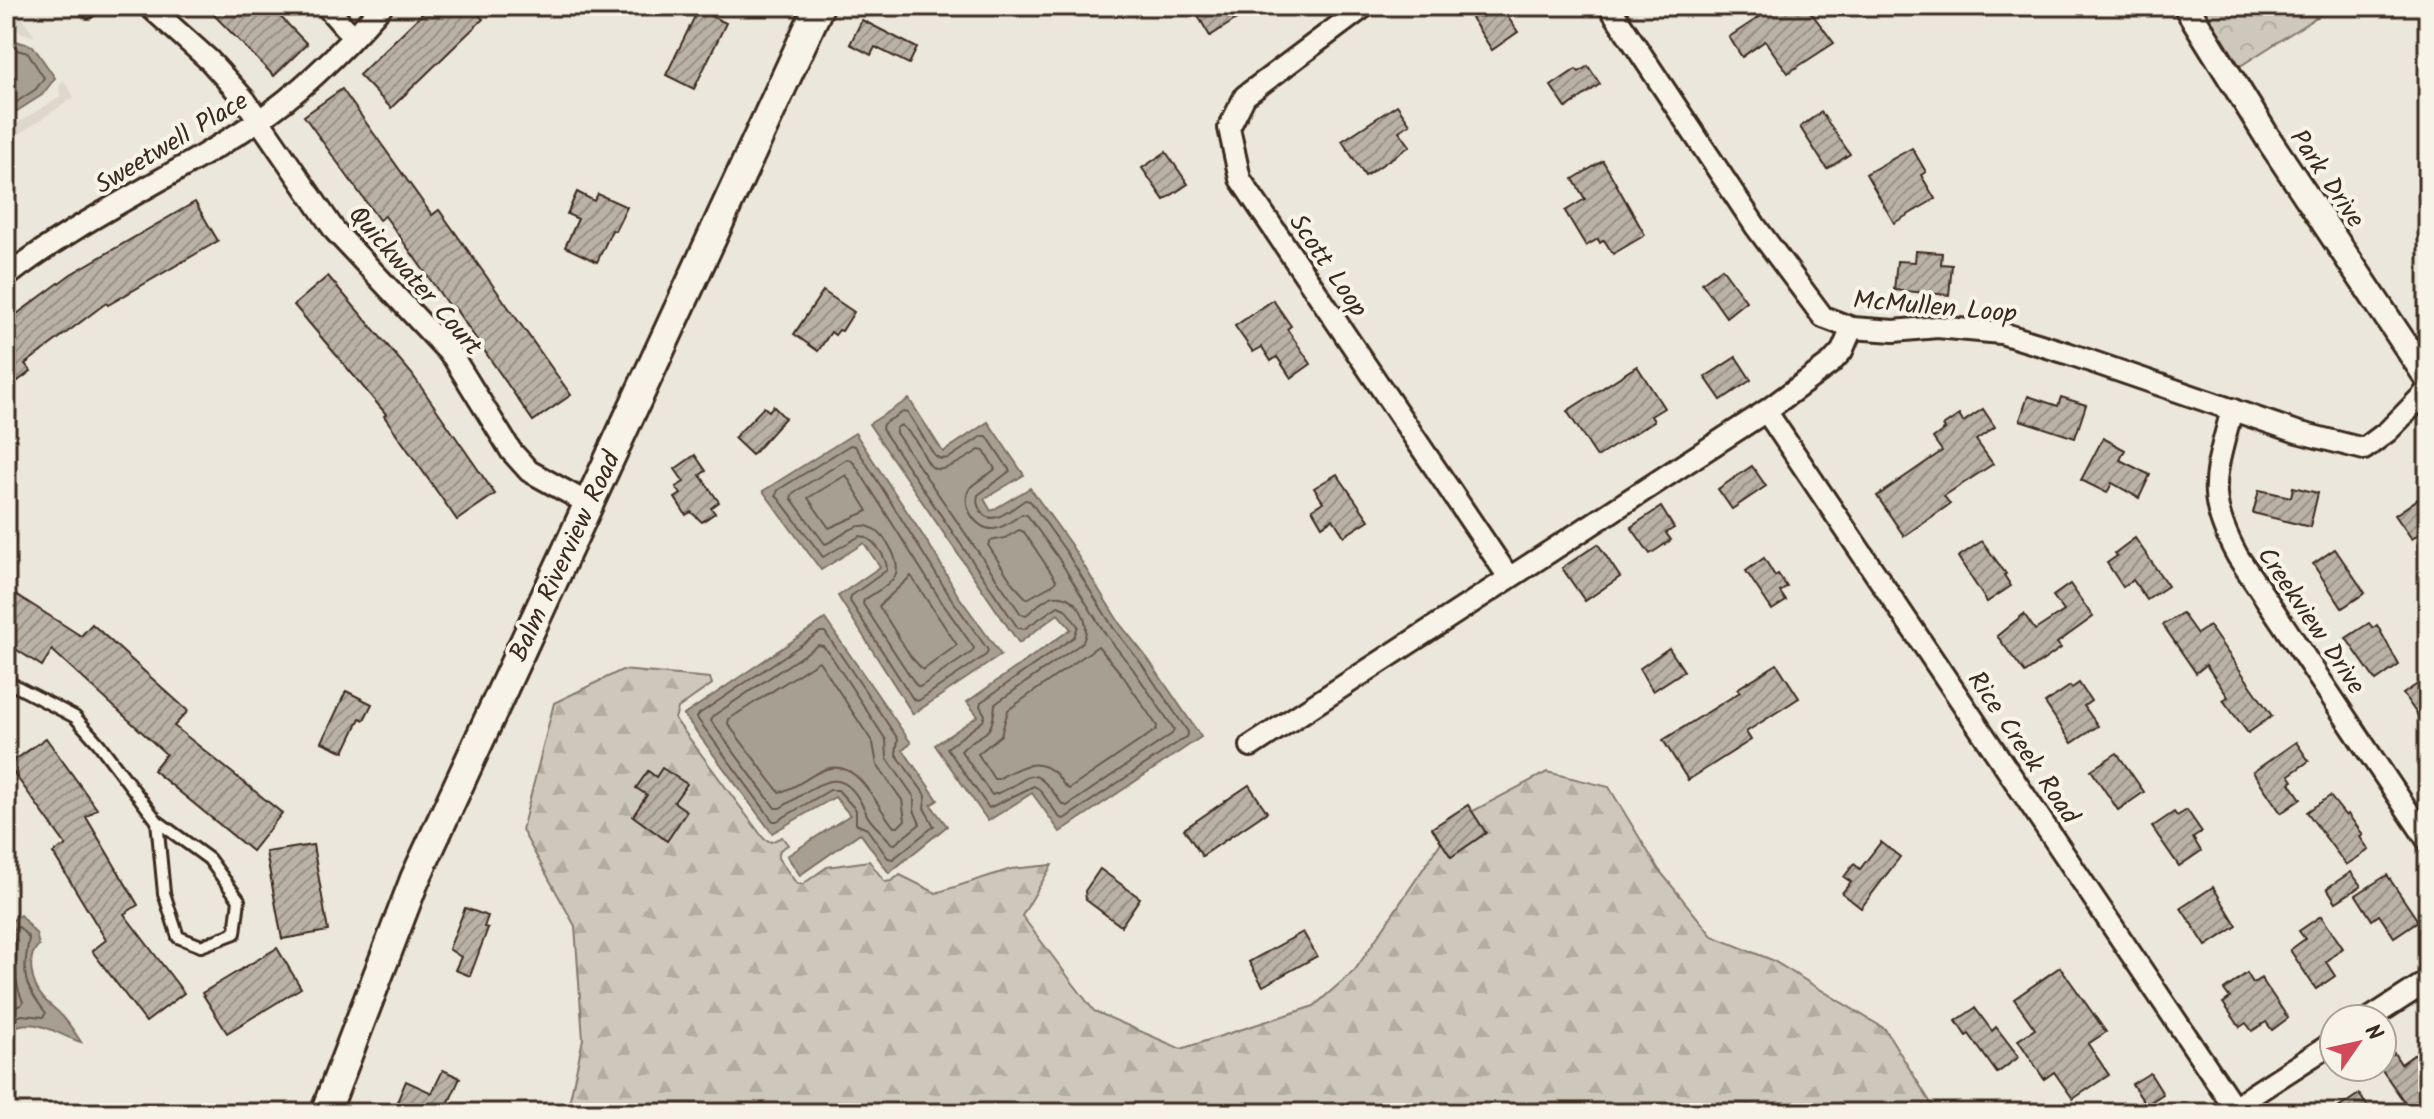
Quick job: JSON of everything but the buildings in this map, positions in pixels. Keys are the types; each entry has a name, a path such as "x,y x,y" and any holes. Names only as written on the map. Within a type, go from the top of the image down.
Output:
{"main road":[{"name":"Balm Riverview Road","path":"325,1113 415,879 819,6"}],"street":[{"name":"Quickwater Court","path":"149,6 209,60 259,120 335,231 453,357 511,451 529,471 589,504"},
{"path":"326,6 353,37"},
{"name":"Sweetwell Place","path":"6,277 71,233 259,120 301,86 382,6"},
{"name":"Scott Loop","path":"1365,6 1245,96 1229,128 1240,179 1508,576"},
{"name":"McMullen Loop","path":"1609,6 1756,227 1823,317 1852,328 1894,331 1937,327 2001,333 2297,432 2364,449 2388,431 2428,390"},
{"name":"Park Drive","path":"2186,6 2271,143 2428,379"},
{"path":"1251,746 1766,411 1831,363 1842,351 1852,328"},
{"name":"Creekview Drive","path":"2232,409 2216,470 2214,499 2222,529 2428,841"},
{"name":"Rice Creek Road","path":"1766,411 2236,1110"},
{"path":"2394,1003 2428,981"},
{"path":"2236,1110 2318,1053"}],"lane":[{"path":"6,681 75,717 157,821 209,859 239,900 235,933 201,946 178,937 164,893 157,821"}],"shaded area":[{"path":"6,6 15,6 35,37 20,32 6,15"},
{"path":"63,80 74,97 6,143 6,130 60,97 59,87"}],"green space":[{"path":"2198,6 2334,6 2237,68"},
{"path":"622,670 710,678 712,684 678,708 675,719 764,839 771,842 782,837 788,845 780,850 778,858 797,884 803,884 827,867 869,861 885,882 900,875 936,893 1011,869 1052,865 1022,916 1094,1011 1181,1049 1314,1006 1355,970 1456,820 1547,772 1609,787 1659,870 1712,936 1772,960 1885,1029 1937,1113 567,1113 583,1039 575,926 522,830 554,703"}],"water":[{"path":"9,39 33,46 55,78 42,95 6,118 6,41"},
{"path":"909,399 943,452 988,422 1024,475 984,499 991,511 1030,488 1071,545 1120,624 1201,737 1060,832 1032,793 988,821 935,745 978,716 967,702 1071,629 1058,614 1019,643 869,424"},
{"path":"855,433 935,554 957,594 1001,655 913,714 838,596 880,567 864,543 821,570 763,491"},
{"path":"825,619 911,743 903,750 938,800 931,805 947,826 889,873 860,833 800,875 787,856 850,815 835,797 772,833 684,715"},
{"path":"20,915 36,934 39,945 31,964 36,986 81,1042 36,1025 27,1024 6,1030 6,925"}]}
